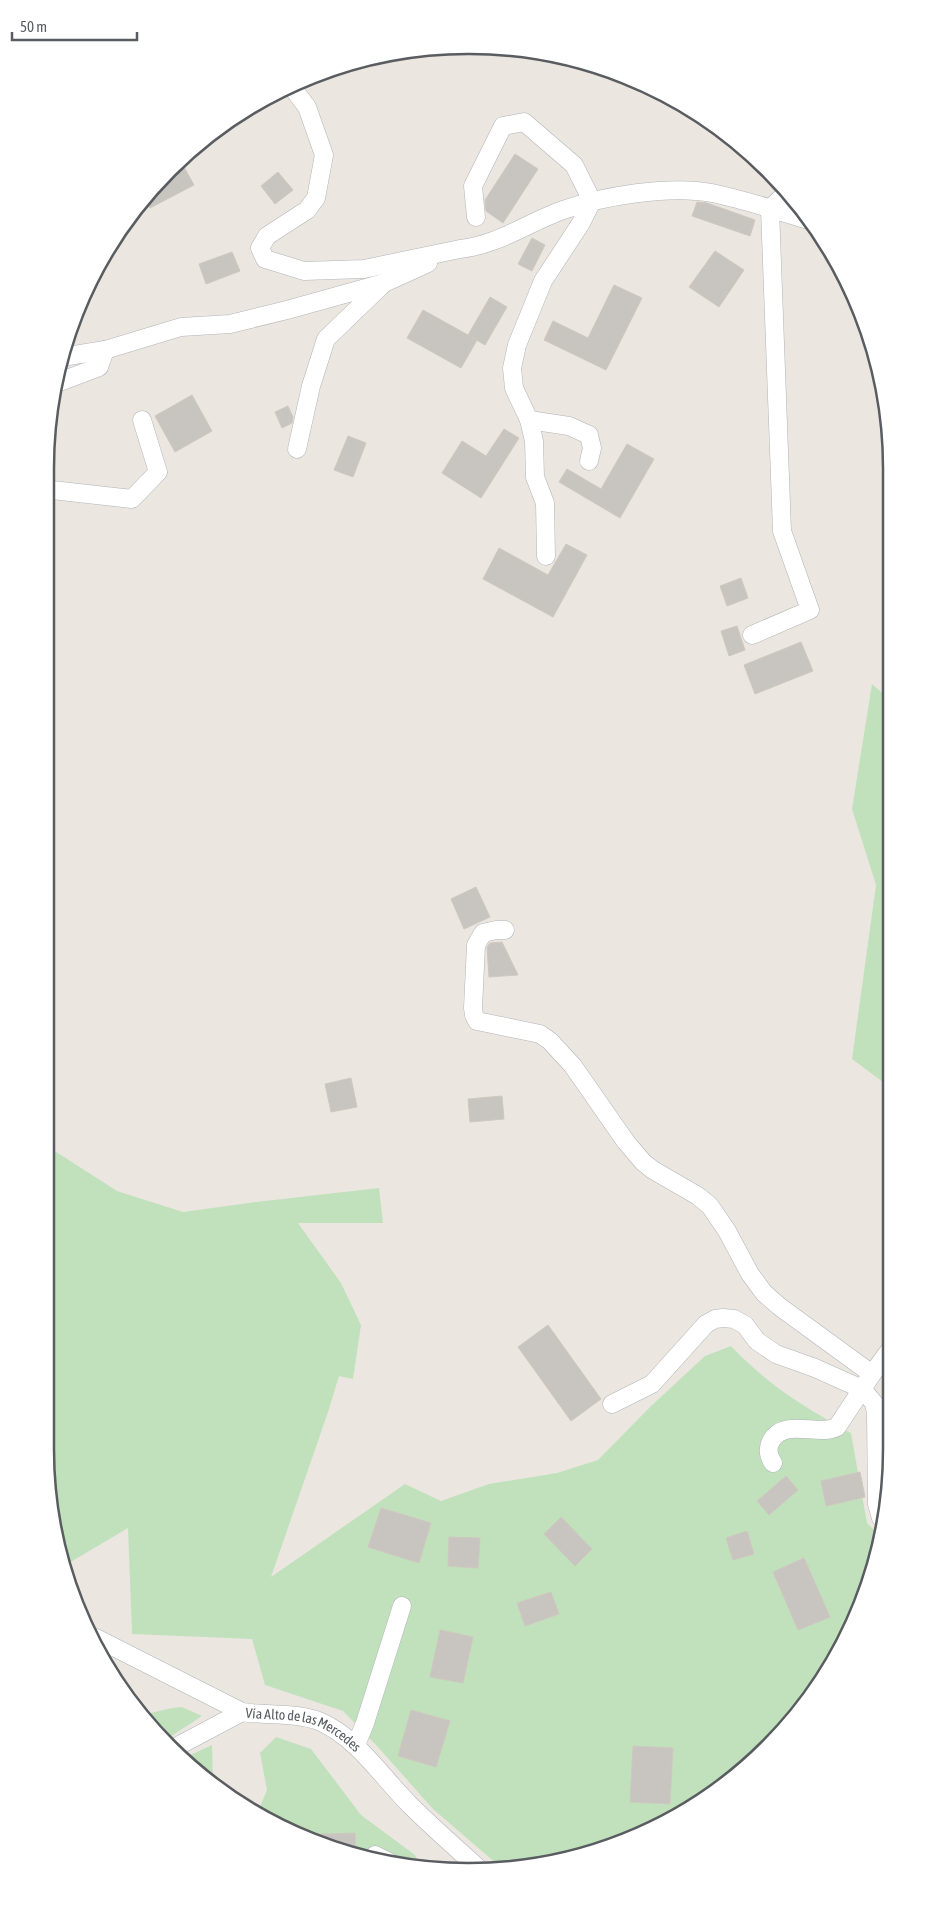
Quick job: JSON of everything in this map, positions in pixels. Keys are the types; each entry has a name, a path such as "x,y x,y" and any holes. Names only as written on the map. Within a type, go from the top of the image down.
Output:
{"street":[{"path":"296,92 307,107 324,155 316,198 306,210 267,236 260,248 265,258 304,271 364,269 460,249 476,248 494,242 561,211 592,201 624,195 675,191 710,193 799,217"},
{"path":"476,217 473,186 484,161 503,126 524,122 574,165 592,201"},
{"path":"752,635 810,610 782,531 770,209 782,197"},
{"path":"546,556 545,503 535,477 534,442 530,420 514,388 512,368 517,345 543,281 592,201"},
{"path":"70,356 105,350 181,327 230,324 287,310 384,283 460,249"},
{"path":"297,449 311,386 326,339 384,283"},
{"path":"64,380 99,367 105,350"},
{"path":"54,490 132,499 158,472 142,420"},
{"path":"530,420 570,426 589,435 592,448 589,461"},
{"path":"505,930 483,933 476,945 473,1008 477,1021 540,1034 550,1040 572,1066 626,1142 643,1162 653,1170 698,1196 710,1206 727,1231 750,1274 764,1293 780,1307 872,1374"},
{"path":"612,1404 652,1384 706,1324 715,1319 734,1319 745,1325 757,1341 776,1354 816,1368 862,1389 874,1403 876,1413 876,1504 878,1511"},
{"path":"773,1463 768,1456 768,1446 774,1436 796,1428 828,1430 837,1427 883,1359"},
{"path":"356,1745 365,1723 402,1606"},
{"name":"Vía Alto de las Mercedes","path":"101,1641 242,1712 285,1714 320,1722 356,1745 409,1804 473,1863"},
{"path":"180,1746 242,1712"}],"green space":[{"path":"872,684 883,694 883,1082 852,1059 876,885 852,809"},
{"path":"54,1151 117,1191 183,1212 379,1188 383,1223 298,1223 341,1283 361,1325 353,1379 339,1376 271,1577 405,1484 441,1501 489,1484 557,1473 598,1460 650,1407 705,1356 731,1346 773,1384 851,1433 867,1523 875,1531 869,1556 852,1607 828,1656 798,1701 762,1742 742,1760 721,1778 676,1808 627,1832 576,1849 523,1860 495,1862 433,1809 343,1711 265,1685 252,1639 132,1634 128,1528 70,1562 57,1503 55,1476"},
{"path":"182,1707 202,1716 170,1737 150,1713"},
{"path":"276,1737 311,1749 361,1815 415,1855 418,1860 361,1849 335,1841 310,1832 260,1807 267,1790 260,1753"},
{"path":"212,1745 213,1775 195,1760 190,1755"}],"building":[{"path":"515,154 538,169 503,223 486,211 485,200"},
{"path":"184,167 194,185 150,208 148,205"},
{"path":"278,172 293,190 275,204 261,186"},
{"path":"697,202 707,203 755,220 750,236 692,216"},
{"path":"532,238 545,245 532,271 518,264"},
{"path":"715,251 744,270 719,307 689,287"},
{"path":"232,252 240,271 206,284 199,264"},
{"path":"614,285 642,298 606,370 544,340 553,321 588,338"},
{"path":"490,297 507,307 485,345 468,335"},
{"path":"423,310 477,340 461,368 407,338"},
{"path":"192,395 212,431 175,452 155,416"},
{"path":"288,406 293,417 292,423 282,428 275,412"},
{"path":"504,429 519,438 481,498 442,473 462,441 486,456"},
{"path":"348,436 366,443 353,477 334,470"},
{"path":"627,444 654,459 620,518 559,482 567,469 601,489"},
{"path":"566,544 587,555 553,617 483,579 499,548 548,575"},
{"path":"741,578 748,598 727,606 720,586"},
{"path":"737,626 745,650 729,656 721,631"},
{"path":"801,642 813,671 755,694 744,665"},
{"path":"476,887 490,917 464,929 451,899"},
{"path":"502,942 518,975 489,977 487,947 490,943"},
{"path":"351,1078 357,1107 331,1112 325,1084"},
{"path":"502,1096 504,1119 470,1122 468,1099"},
{"path":"548,1325 601,1399 571,1421 518,1347"},
{"path":"860,1472 865,1497 826,1506 821,1481"},
{"path":"786,1476 798,1490 769,1515 757,1501"},
{"path":"381,1508 431,1523 419,1563 368,1547"},
{"path":"561,1517 592,1549 575,1566 544,1534"},
{"path":"747,1531 754,1554 733,1560 726,1538"},
{"path":"449,1537 480,1538 478,1568 448,1566"},
{"path":"804,1558 830,1617 798,1630 773,1572"},
{"path":"551,1592 559,1614 525,1626 517,1603"},
{"path":"440,1630 473,1637 463,1683 430,1677"},
{"path":"411,1710 450,1721 436,1767 398,1756"},
{"path":"633,1746 673,1748 670,1804 630,1802"},
{"path":"355,1833 356,1847 335,1841 316,1834"}]}
